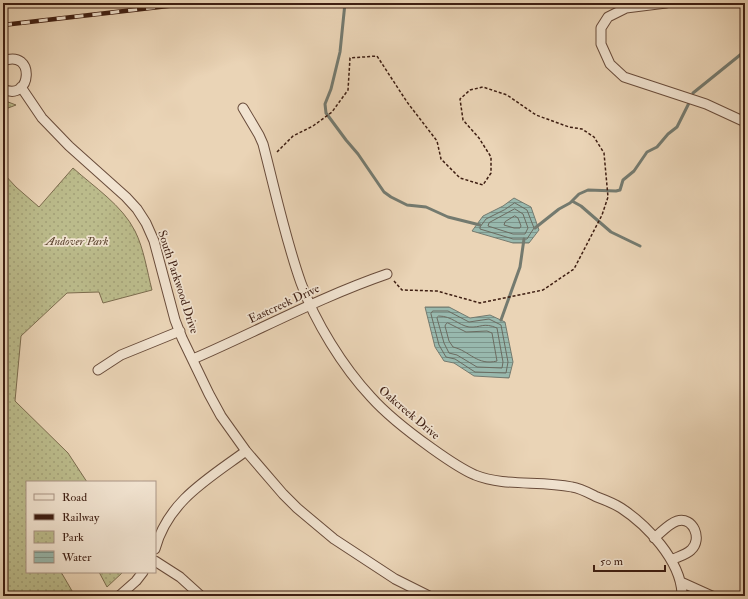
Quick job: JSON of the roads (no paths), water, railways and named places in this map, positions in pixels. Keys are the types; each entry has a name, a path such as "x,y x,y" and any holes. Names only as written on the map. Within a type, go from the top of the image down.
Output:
{"street":[{"path":"666,3 626,8 608,17 601,28 600,44 610,64 624,77 706,104 745,122"},
{"path":"3,61 13,59 18,60 25,68 27,73 21,87 11,91 3,89"},
{"name":"South Parkwood Drive","path":"21,87 42,118 69,146 126,197 137,209 146,223 154,241 175,320 209,394 221,416 246,451 283,494 297,508 334,539 395,579 428,596"},
{"name":"Oakcreek Drive","path":"243,108 263,144 293,258 301,284 310,305 342,361 370,397 410,432 453,463 476,475 487,479 508,482 566,486 583,491 620,508 649,532 671,560 681,582 682,595"},
{"name":"Eastcreek Drive","path":"193,359 233,342 310,305 363,282 387,274"},
{"path":"98,370 121,355 180,331"},
{"path":"156,546 164,525 187,496 246,451"},
{"path":"654,538 677,521 687,521 695,528 697,535 691,550 671,560"},
{"path":"156,563 180,577 201,596"},
{"path":"119,596 136,581 142,573"},
{"path":"681,582 712,596"}],"water":[{"path":"514,198 531,207 539,230 529,243 513,243 472,231 483,216 503,206"},
{"path":"425,307 449,307 470,318 490,315 505,322 513,362 509,378 474,376 454,363 444,361 435,347"}],"waterway":[{"path":"345,3 340,52 331,89 325,104 326,113 358,154 384,192 407,205 426,207 448,217 480,225"},
{"path":"693,93 745,51"},
{"path":"535,228 559,209 570,203 579,194 588,190 620,190 623,180 634,171 647,152 657,147 668,134 677,127 690,101"},
{"path":"572,201 581,206 611,232 640,246"},
{"path":"501,320 520,267 524,239"}],"railway":[{"path":"3,25 194,3"}],"park label":[{"name":"Andover Park","path":"77,241"}]}
